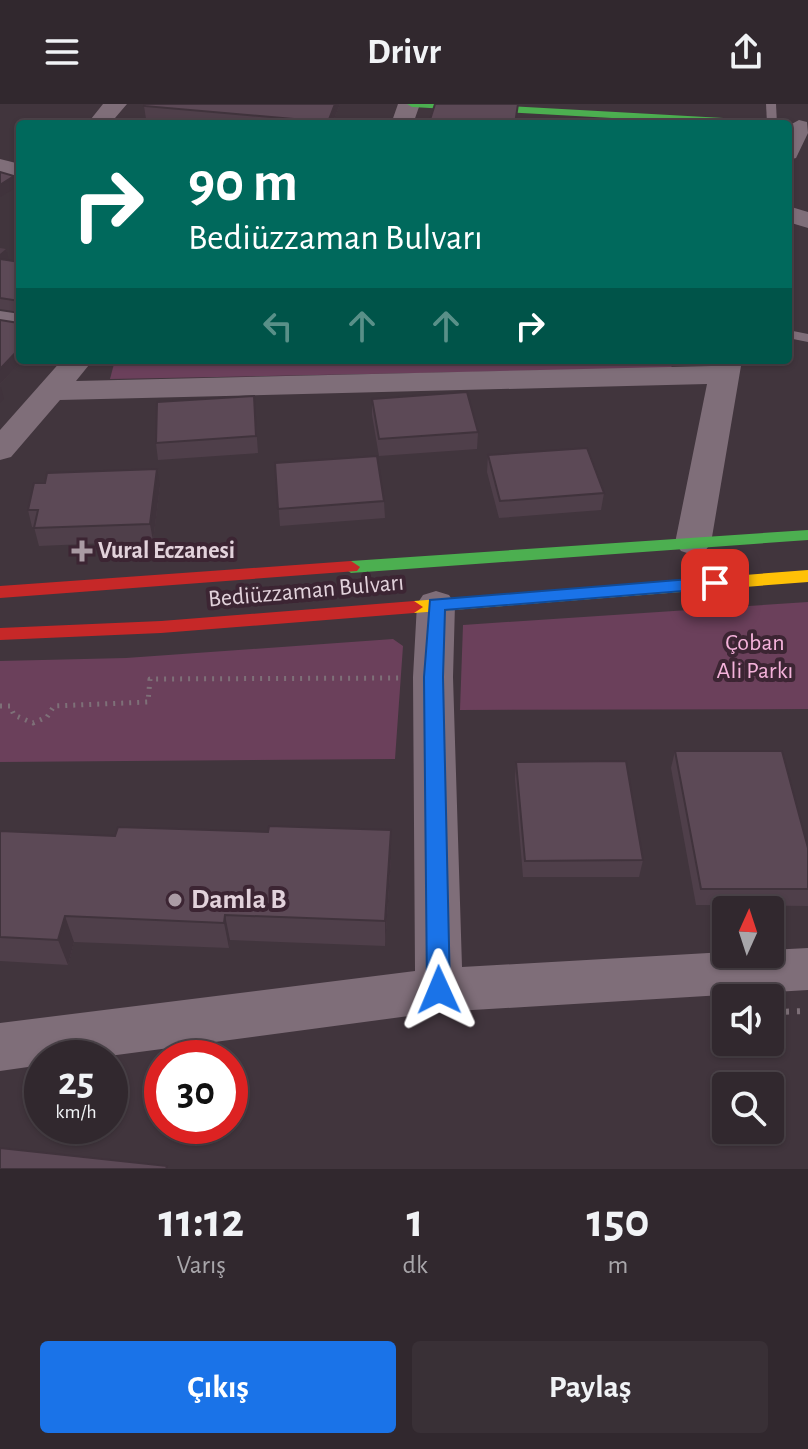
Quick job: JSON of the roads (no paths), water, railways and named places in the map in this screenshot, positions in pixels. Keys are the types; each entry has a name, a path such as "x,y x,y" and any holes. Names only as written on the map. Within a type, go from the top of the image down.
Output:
{"street":[{"path":"103,120 116,104"},
{"path":"411,104 744,120"},
{"path":"0,450 75,364"},
{"path":"54,391 726,368 693,543"},
{"name":"Bediüzzaman Bulvarı","path":"0,592 808,535"},
{"name":"Bediüzzaman Bulvarı","path":"0,634 161,627 808,576"},
{"path":"436,604 433,677 439,990"},
{"path":"0,1047 439,990 808,969"}],"place":[{"name":"Vural Eczanesi","path":"82,551"},
{"name":"Damla B","path":"175,900"}],"park label":[{"name":"Çoban Ali Parkı","path":"755,657"}]}
